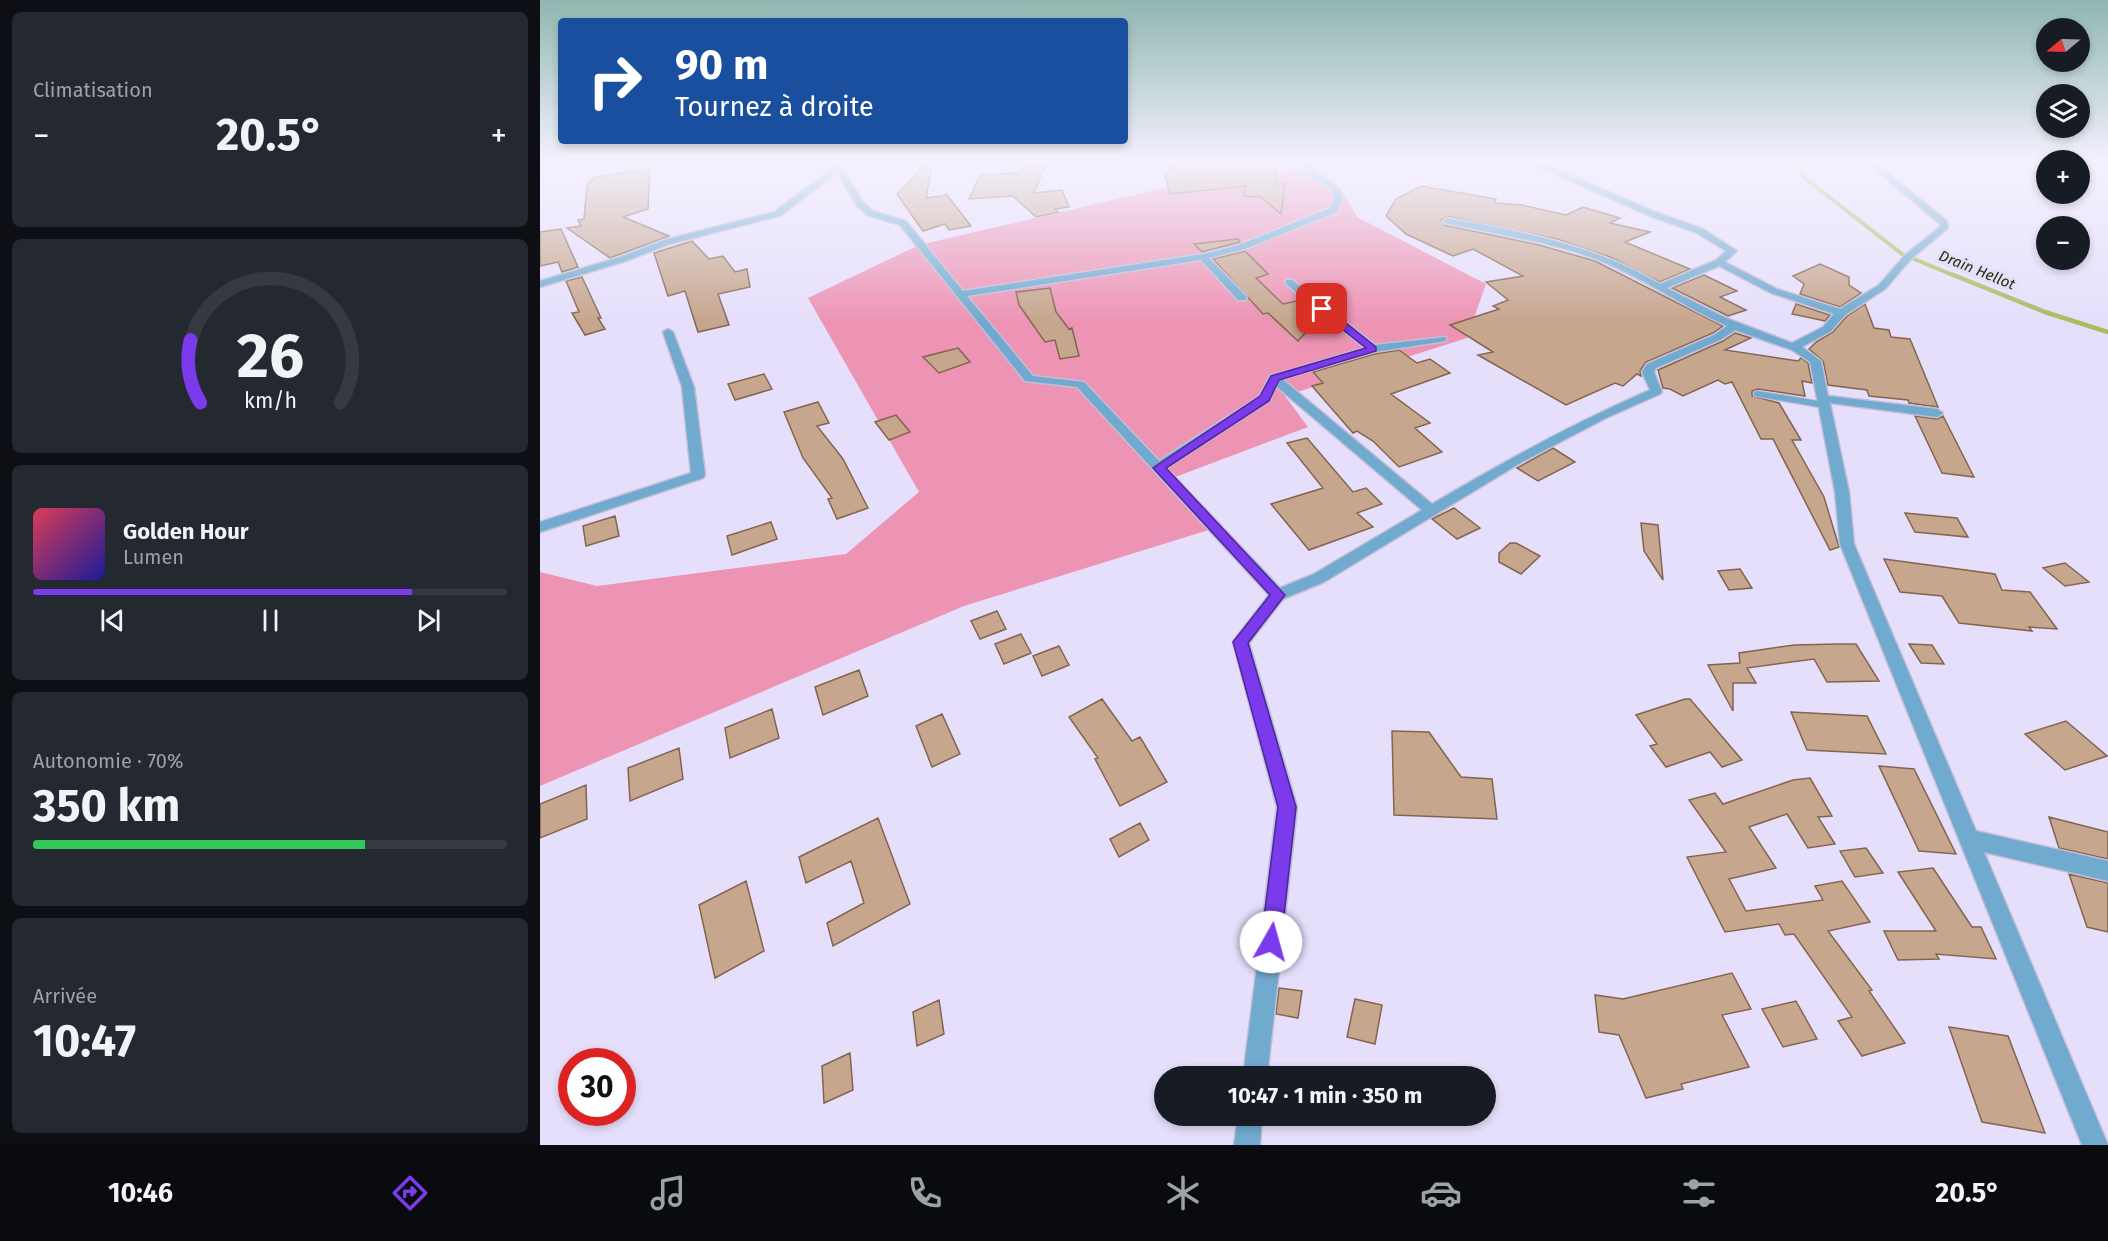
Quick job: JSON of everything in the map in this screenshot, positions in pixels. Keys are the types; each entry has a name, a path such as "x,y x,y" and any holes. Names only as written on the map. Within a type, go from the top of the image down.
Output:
{"street":[{"path":"540,284 623,259 667,242 775,214"},
{"path":"875,214 903,223 1029,379 1080,384 1278,595"},
{"path":"960,294 1203,257 1242,247 1323,214"},
{"path":"1654,214 1700,231 1732,251 1719,262 1659,288"},
{"path":"1796,348 1798,343 1827,329 1841,313 1882,287 1908,257 1944,228 1944,223 1933,214"},
{"path":"1447,221 1494,229 1577,249 1622,267 1659,288 1736,325 1796,348 1815,361 1842,492 1847,544 2095,1145"},
{"path":"1203,257 1242,298"},
{"path":"1719,262 1774,291 1841,313"},
{"path":"1289,282 1373,349"},
{"path":"1256,1066 1287,807 1240,642 1278,595 1319,578 1517,459 1602,415 1656,392 1648,372 1651,366 1718,337 1736,325"},
{"path":"540,527 699,475 688,387 668,332"},
{"path":"1158,468 1265,398 1274,378 1373,349 1442,339"},
{"path":"1274,378 1431,510"},
{"path":"1823,402 1937,413"},
{"path":"1969,839 2108,871"},
{"path":"1247,1145 1249,1126"}],"lane":[{"path":"1758,394 1823,402"}],"shaded area":[{"path":"1051,214 1356,214 1486,284 1467,338 1285,396 1308,427 1170,479 1215,528 964,606 540,786 540,572 597,586 846,554 919,492 808,298 919,245"}],"building":[{"path":"584,214 631,214 623,217 669,236 610,258 567,228 581,226 578,220 584,219"},
{"path":"911,214 962,214 971,226 949,230 945,224 923,231"},
{"path":"1608,214 1620,218 1610,223 1650,232 1625,242 1690,269 1660,282 1610,257 1557,239 1447,216 1441,220 1444,225 1539,245 1595,261 1723,326 1713,333 1646,362 1640,371 1641,376 1637,374 1623,386 1615,383 1566,405 1478,355 1493,352 1450,325 1499,309 1493,306 1508,300 1486,282 1523,276 1473,249 1453,256 1406,234 1386,216"},
{"path":"561,229 578,267 562,272 558,262 540,266 540,232"},
{"path":"1238,239 1240,242 1202,252 1194,244"},
{"path":"692,241 709,259 723,256 735,272 747,269 750,287 718,294 729,325 698,332 685,291 668,296 654,253"},
{"path":"1245,251 1268,274 1256,278 1283,304 1302,300 1322,316 1300,322 1308,330 1298,341 1268,313 1263,314 1213,259"},
{"path":"1820,264 1849,277 1849,285 1861,293 1840,307 1800,294 1804,284 1793,276"},
{"path":"1704,275 1737,291 1720,297 1746,310 1728,316 1672,288"},
{"path":"582,277 601,318 598,318 605,329 585,335 572,313 579,312 566,281"},
{"path":"1050,288 1056,312 1069,329 1072,328 1079,356 1060,359 1055,340 1045,342 1019,305 1016,292"},
{"path":"1796,304 1830,315 1825,321 1792,314"},
{"path":"1865,304 1874,328 1889,330 1891,337 1910,339 1938,407 1909,403 1908,400 1869,396 1867,390 1828,385 1823,361 1809,349"},
{"path":"1735,333 1751,338 1725,350 1798,361 1801,358 1808,363 1812,383 1802,381 1805,396 1758,389 1752,391 1752,396 1779,403 1801,440 1792,440 1824,497 1839,547 1830,550 1773,439 1761,439 1732,382 1725,384 1718,380 1683,396 1663,388 1658,370 1723,341"},
{"path":"958,348 970,362 939,373 923,357"},
{"path":"1399,350 1417,363 1430,359 1450,373 1391,394 1430,423 1415,428 1442,452 1399,467 1373,441 1357,431 1353,433 1312,386 1323,383 1313,372 1374,354"},
{"path":"764,374 772,389 735,400 728,384"},
{"path":"818,402 829,423 817,426 843,459 868,508 837,519 828,499 832,498 803,458 784,412"},
{"path":"896,415 910,432 889,440 875,422"},
{"path":"1915,416 1937,419 1943,416 1974,477 1942,473"},
{"path":"1307,438 1353,492 1366,488 1382,504 1357,513 1373,527 1309,550 1271,504 1323,488 1287,443"},
{"path":"1553,448 1575,462 1538,481 1517,468"},
{"path":"1454,508 1480,528 1457,539 1432,519"},
{"path":"1905,513 1957,518 1968,537 1915,532"},
{"path":"615,516 619,536 586,546 583,526"},
{"path":"771,522 777,539 732,555 727,536"},
{"path":"1641,523 1658,525 1663,580 1644,551"},
{"path":"1510,543 1516,543 1540,556 1521,574 1499,562 1499,553"},
{"path":"1884,559 1995,574 2002,590 2030,592 2057,629 2029,627 2032,631 1959,623 1942,596 1900,592"},
{"path":"2065,563 2089,582 2065,586 2043,568"},
{"path":"1740,569 1752,588 1729,590 1718,571"},
{"path":"997,611 1006,629 980,639 971,621"},
{"path":"1021,634 1031,653 1004,664 995,644"},
{"path":"1856,644 1879,681 1827,682 1814,659 1747,668 1756,683 1733,683 1733,711 1708,665 1740,663 1739,653 1794,645"},
{"path":"1909,644 1932,645 1944,664 1921,663"},
{"path":"1059,646 1069,665 1042,676 1033,656"},
{"path":"859,670 868,696 823,715 815,687"},
{"path":"1102,699 1132,741 1140,737 1167,782 1120,806 1095,759 1098,758 1069,717"},
{"path":"1690,699 1742,760 1722,767 1710,752 1666,767 1650,746 1657,744 1636,715"},
{"path":"772,709 779,738 730,758 725,728"},
{"path":"1791,712 1867,716 1886,754 1807,750"},
{"path":"942,714 960,754 932,767 916,726"},
{"path":"2066,721 2107,756 2065,770 2025,734"},
{"path":"1392,731 1429,732 1461,777 1492,779 1497,819 1394,815"},
{"path":"679,748 683,779 630,801 628,768"},
{"path":"1879,766 1914,769 1956,854 1919,851"},
{"path":"1810,778 1832,816 1818,817 1835,844 1808,848 1787,814 1749,827 1776,868 1729,879 1746,911 1823,900 1815,886 1842,881 1870,922 1828,931 1872,990 1869,991 1905,1043 1862,1056 1838,1021 1852,1017 1794,934 1785,935 1779,924 1725,932 1687,857 1726,852 1689,800 1715,793 1723,804 1793,780"},
{"path":"586,785 587,819 540,838 540,804"},
{"path":"2049,817 2108,832 2108,859 2059,848"},
{"path":"878,818 910,904 833,946 827,923 864,903 851,861 806,883 799,857"},
{"path":"1140,823 1149,840 1119,857 1110,839"},
{"path":"1866,848 1883,873 1855,877 1840,851"},
{"path":"1933,868 1972,927 1981,927 1996,959 1936,954 1939,959 1898,960 1884,931 1936,931 1898,872"},
{"path":"2069,874 2108,883 2108,932 2087,927"},
{"path":"746,881 764,951 715,978 699,905"},
{"path":"1732,973 1751,1009 1722,1015 1749,1067 1681,1084 1683,1089 1646,1098 1619,1035 1599,1032 1595,995 1623,999"},
{"path":"1279,988 1302,991 1298,1018 1276,1014"},
{"path":"1355,999 1382,1005 1375,1044 1347,1037"},
{"path":"939,1000 944,1034 917,1046 913,1012"},
{"path":"1796,1001 1817,1039 1783,1047 1762,1009"},
{"path":"1949,1027 2008,1036 2045,1133 1982,1122"},
{"path":"850,1053 853,1090 824,1103 822,1066"}],"waterway":[{"name":"Drain Hellot","path":"1851,214 1902,254 1955,276"},
{"name":"Drain Hellot","path":"1951,274 2045,312 2108,332"}],"route":[{"path":"1271,942 1287,807 1240,642 1278,595 1158,468 1265,398 1274,378 1373,349 1322,309"}]}
